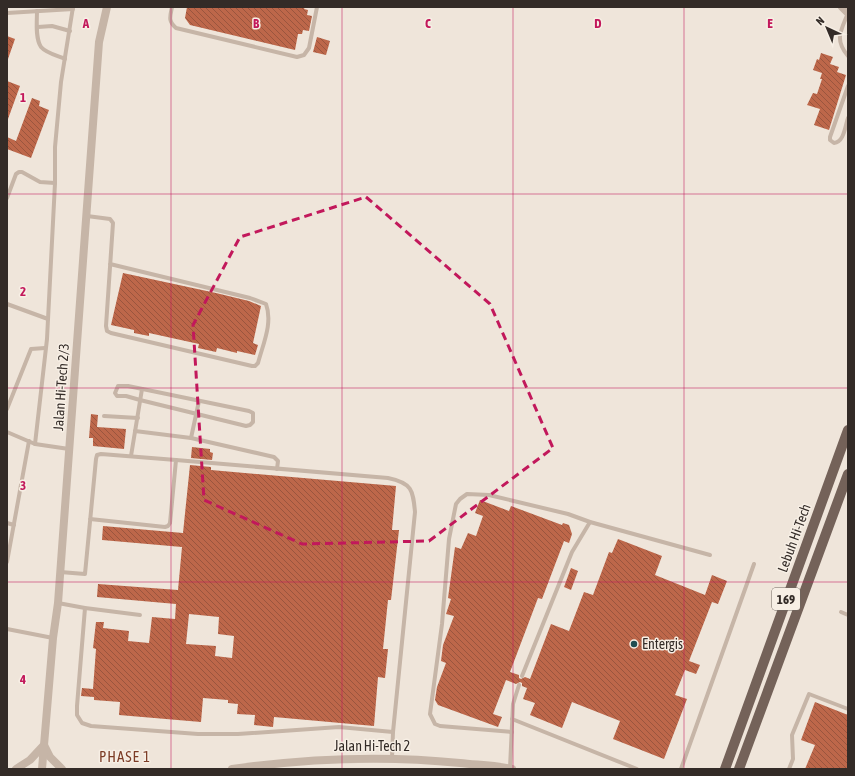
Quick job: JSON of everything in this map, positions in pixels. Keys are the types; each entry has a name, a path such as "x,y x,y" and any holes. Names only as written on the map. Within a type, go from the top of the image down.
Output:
{"main road":[{"name":"Lebuh Hi-Tech","path":"725,769 848,430"},
{"name":"Lebuh Hi-Tech","path":"739,769 848,474"}],"street":[{"name":"Jalan Hi-Tech 2/3","path":"42,769 53,638 58,603 99,42 107,7"},
{"path":"842,7 848,12"},
{"path":"16,769 30,760 44,745 50,757 62,769"},
{"name":"Jalan Hi-Tech 2","path":"232,769 283,762 340,758 392,758 438,761 511,769"}],"lane":[{"path":"172,7 170,17 171,24 176,28 297,57 304,54 309,48 317,7"},
{"path":"7,13 73,8 65,59 55,147 55,183 48,319 35,444"},
{"path":"37,11 39,40 42,48 65,59"},
{"path":"848,12 839,38 842,48 848,56"},
{"path":"38,27 52,26 70,31"},
{"path":"848,86 830,137 830,140 834,144 841,140 848,118"},
{"path":"7,198 16,174 19,172 22,172 40,182 55,183"},
{"path":"86,216 110,219 113,223 110,264 106,326 107,331 252,366 255,366 258,363 268,326 269,312 266,304 250,298 110,264"},
{"path":"7,304 48,319"},
{"path":"7,409 31,349 45,348"},
{"path":"118,386 128,386 249,411 253,413 253,422 246,426 140,400 126,396 117,396 115,393 118,386"},
{"path":"131,456 142,389"},
{"path":"191,438 199,401"},
{"path":"104,416 138,418"},
{"path":"135,431 191,438 274,457 277,458 278,469"},
{"path":"7,432 35,444 69,449"},
{"path":"7,562 29,441"},
{"path":"60,572 85,574 97,455 131,456 388,478 400,481 408,486 413,494 415,512 392,758"},
{"path":"90,520 168,526 170,523 176,460"},
{"path":"512,732 440,726 435,724 430,714 442,624 449,539 456,504 460,499 467,494 489,495 568,514 590,522 710,555"},
{"path":"522,676 572,552 590,522"},
{"path":"7,523 14,525"},
{"path":"681,769 754,564"},
{"path":"58,603 140,615"},
{"path":"85,608 77,706 78,715 82,723 91,726 198,734 238,734 339,727 394,732"},
{"path":"841,612 848,615"},
{"path":"7,629 53,638"},
{"path":"511,769 513,704 519,685"},
{"path":"789,769 793,759 792,735 809,694 848,709"},
{"path":"512,719 637,769"}],"highlighted area":[{"path":"366,197 490,304 553,448 429,541 302,544 204,500 193,325 240,237"}],"building":[{"path":"187,7 305,7 304,9 308,10 307,15 312,16 309,31 303,30 302,34 298,34 295,50 190,25 185,18"},
{"path":"7,36 15,39 8,59 7,59"},
{"path":"317,37 330,41 326,55 313,52"},
{"path":"821,53 833,57 830,64 839,67 837,72 846,75 829,130 814,125 820,109 807,105 813,93 817,94 822,79 820,79 822,73 813,70"},
{"path":"7,81 20,86 8,119 7,119"},
{"path":"32,98 40,101 39,106 49,110 31,158 7,149 7,137 16,141"},
{"path":"123,273 216,293 249,301 261,306 253,343 258,345 255,355 237,351 237,353 217,348 216,352 198,348 199,344 149,333 149,336 134,333 134,330 111,325"},
{"path":"91,414 98,415 97,427 126,429 124,449 93,446 93,438 89,438"},
{"path":"192,447 210,449 210,452 213,453 212,460 191,458"},
{"path":"190,465 211,467 211,470 396,486 392,530 399,530 391,600 388,600 383,649 388,649 385,678 378,677 374,726 274,717 273,727 254,725 255,715 237,714 238,704 228,703 228,700 203,698 201,722 119,715 120,702 94,700 94,697 81,696 82,688 93,689 96,649 93,648 96,622 104,622 103,628 129,631 128,641 149,643 152,617 175,619 176,604 97,597 98,584 178,590 182,547 102,540 103,526 183,533","holes":["189,614 219,617 218,634 234,636 232,658 215,656 216,646 186,644"]},
{"path":"480,500 509,511 511,506 562,525 563,523 569,525 572,534 569,543 564,541 542,599 538,598 510,672 519,675 519,678 521,679 525,677 530,679 551,624 569,631 584,592 593,595 609,552 612,553 618,539 662,556 655,575 705,595 712,575 727,581 718,604 712,602 689,661 700,665 696,674 685,670 675,695 687,699 664,759 613,739 620,721 572,702 562,728 530,715 535,703 523,699 527,688 522,686 522,683 520,682 516,684 506,680 493,714 502,717 498,727 438,705 435,700 437,687 446,663 441,661 443,645 454,616 446,614 451,599 448,598 455,547 461,549 468,533 476,536 483,516 475,513"},
{"path":"571,568 578,571 571,590 564,587"},
{"path":"815,702 848,715 848,769 805,769 815,745 801,740"}],"place":[{"name":"Entergis","path":"634,644"}],"district":[{"name":"PHASE 1","path":"125,756"}]}
